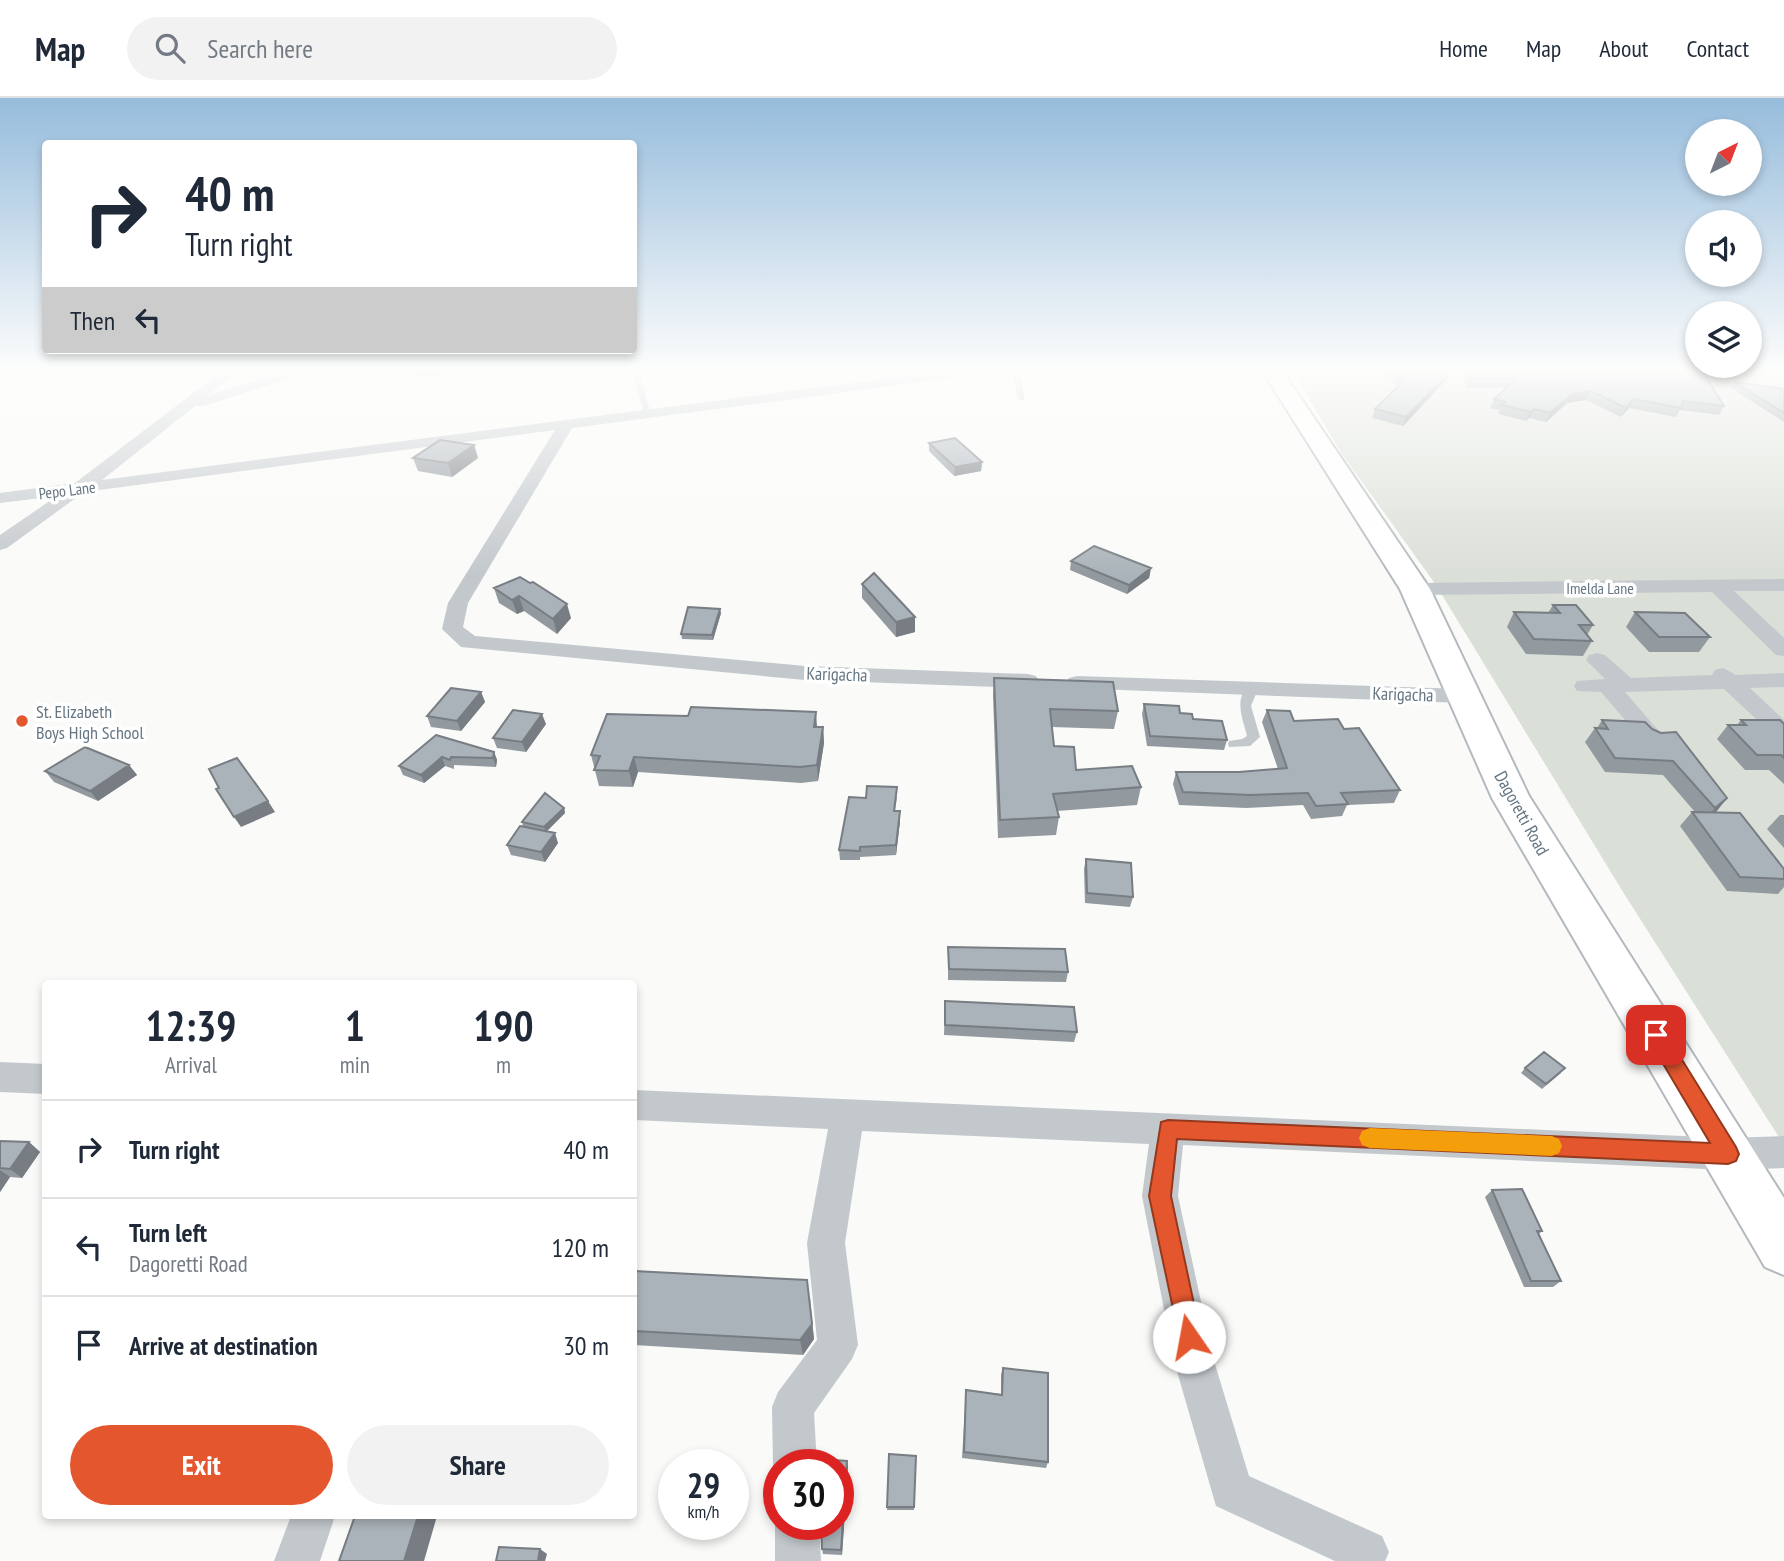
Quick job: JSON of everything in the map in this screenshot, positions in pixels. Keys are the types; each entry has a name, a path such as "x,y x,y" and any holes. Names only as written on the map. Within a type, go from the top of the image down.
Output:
{"main road":[{"name":"Dagoretti Road","path":"1318,440 1415,589 1511,798 1784,1248"}],"street":[{"path":"0,544 143,440"},
{"name":"Pepo Lane","path":"0,498 448,440"},
{"name":"Karigacha","path":"557,440 458,603 452,629 469,642 805,673 1462,696"},
{"name":"Imelda Lane","path":"1415,589 1784,585"},
{"path":"1718,587 1784,650"},
{"path":"1597,660 1606,685 1652,737"},
{"path":"1711,664 1780,729"},
{"path":"1606,685 1784,680"},
{"path":"0,1077 42,1079"},
{"path":"637,1105 1728,1154 1784,1152"},
{"path":"794,1449 793,1407 838,1345 826,1243 847,1115"},
{"path":"1168,1129 1160,1196 1194,1361 1231,1491 1366,1552"},
{"path":"297,1561 312,1519"},
{"path":"797,1540 798,1561"}],"lane":[{"path":"1234,744 1245,743 1254,737 1245,706 1252,689"}],"shaded area":[{"path":"1334,440 1784,440 1784,1145 1623,892 1436,585"}],"building":[{"path":"440,440 474,445 448,463 413,458"},
{"path":"958,440 982,462 955,467 929,443"},
{"path":"1094,546 1151,568 1129,585 1071,561"},
{"path":"874,573 915,617 896,622 862,584"},
{"path":"520,577 533,582 567,604 553,619 519,596 512,600 494,588"},
{"path":"1553,605 1576,605 1593,625 1579,625 1592,641 1534,639 1514,612 1560,613"},
{"path":"688,607 720,609 712,635 681,634"},
{"path":"1635,612 1685,613 1710,637 1659,637"},
{"path":"994,678 1113,682 1118,711 1050,709 1054,746 1074,747 1076,770 1132,766 1141,787 1053,794 1059,817 1000,820"},
{"path":"451,688 481,692 457,721 427,716"},
{"path":"1144,704 1179,706 1180,713 1192,714 1193,719 1222,721 1227,740 1150,736"},
{"path":"691,707 816,712 814,727 823,727 817,765 800,767 634,757 629,771 594,770 600,756 591,755 607,714 688,716"},
{"path":"513,710 542,714 522,742 493,738"},
{"path":"1267,710 1290,711 1294,721 1338,719 1344,729 1359,728 1400,790 1341,793 1348,804 1316,806 1308,793 1250,795 1183,792 1176,772 1239,772 1287,768"},
{"path":"1602,720 1645,722 1661,733 1676,732 1727,798 1715,808 1673,761 1615,758 1595,728 1608,729"},
{"path":"1741,720 1780,720 1784,724 1784,758 1781,755 1757,755 1728,725 1746,725"},
{"path":"436,735 494,752 493,758 451,757 450,760 442,757 421,775 399,766"},
{"path":"85,747 129,765 90,791 45,771"},
{"path":"237,758 268,801 234,817 216,789 219,788 209,769"},
{"path":"867,786 897,787 894,811 900,811 896,845 860,847 860,851 839,850 849,797 866,798"},
{"path":"545,793 564,808 544,827 522,822"},
{"path":"1692,812 1740,813 1784,869 1784,879 1740,877"},
{"path":"520,826 555,833 541,852 507,845"},
{"path":"1086,859 1131,863 1133,897 1087,893"},
{"path":"948,947 1065,949 1068,972 949,969"},
{"path":"945,1001 1074,1007 1077,1032 945,1025"},
{"path":"1544,1052 1565,1068 1546,1084 1525,1068"},
{"path":"0,1141 29,1142 10,1169 0,1168"},
{"path":"1522,1189 1542,1231 1537,1231 1561,1281 1531,1281 1492,1190"},
{"path":"637,1271 807,1280 812,1324 800,1340 637,1331"},
{"path":"1003,1368 1048,1373 1048,1462 964,1452 966,1390 1002,1395"},
{"path":"889,1454 916,1456 914,1507 887,1507"},
{"path":"354,1519 417,1519 404,1561 339,1561"},
{"path":"822,1540 842,1540 841,1550 822,1549"},
{"path":"499,1547 540,1549 538,1561 496,1561"}],"slow traffic":[{"path":"1370,1138 1552,1146"}],"place":[{"name":"St. Elizabeth Boys High School","path":"22,721"}],"route":[{"path":"1189,1337 1160,1196 1168,1129 1728,1154 1656,1035"}]}
